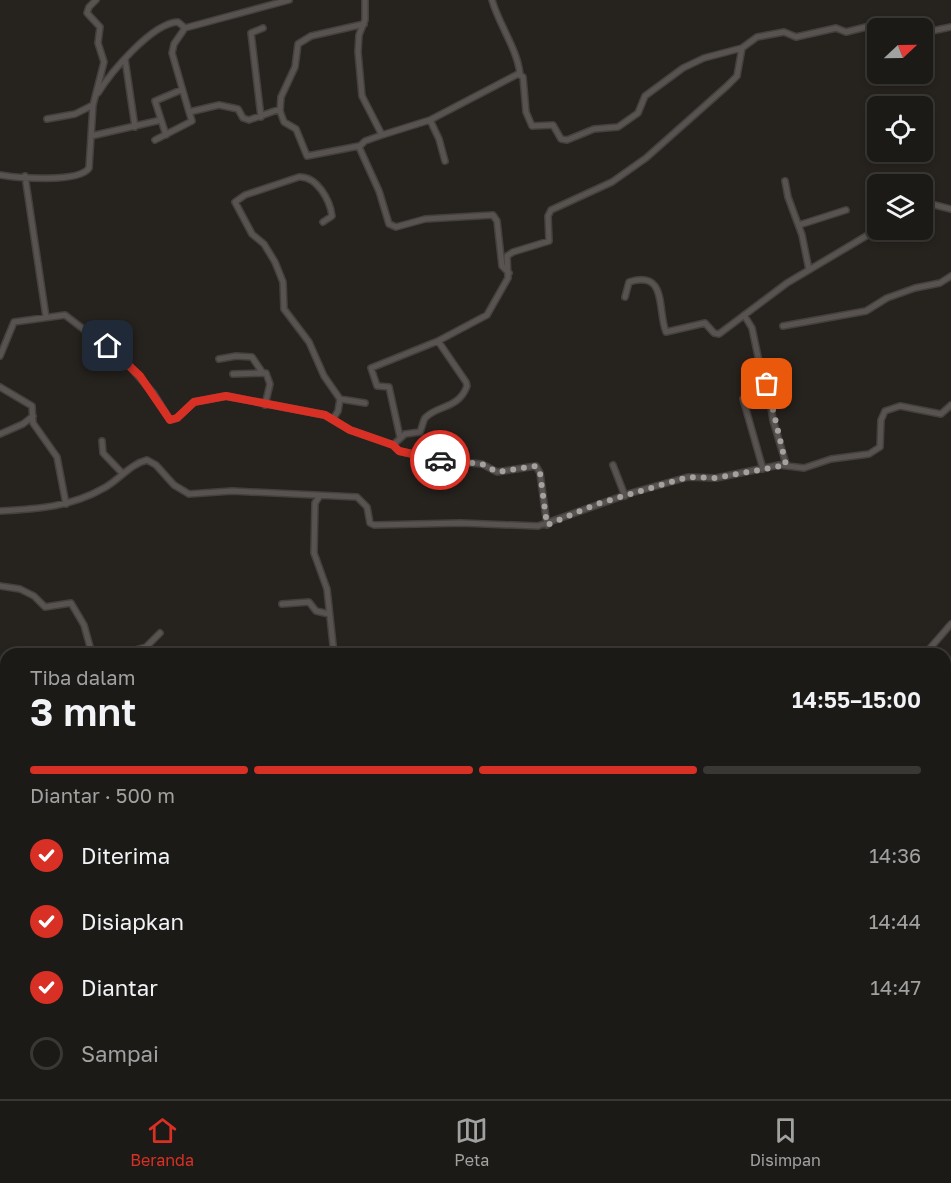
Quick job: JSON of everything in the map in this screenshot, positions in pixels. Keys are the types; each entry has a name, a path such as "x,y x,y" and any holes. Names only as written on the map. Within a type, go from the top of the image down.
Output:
{"street":[{"path":"0,175 60,178 85,173 90,161 94,98 104,62 98,43 100,27 88,16 87,10 96,0"},
{"path":"155,140 192,121 181,90 172,48 185,28 289,0"},
{"path":"365,0 364,24 359,35 358,52 362,96 382,135"},
{"path":"492,0 497,17 512,46 523,79 526,112 532,126 553,125 565,140 594,129 618,127 640,111 640,102 652,90 683,68 704,58 741,48 757,37 784,32 796,37 836,28 846,32 867,27"},
{"path":"94,98 108,77 141,44 170,23 178,22 185,28"},
{"path":"364,24 310,36 298,44 295,67 281,97 280,110 284,122 297,131 307,156 359,146 382,135 430,120 520,74"},
{"path":"933,31 951,27"},
{"path":"261,117 251,33 263,28"},
{"path":"400,437 389,387 375,385 371,368 438,341 487,315 497,300 509,273 509,254 549,241 548,216 551,210 579,199 629,170 728,86 736,76 741,48"},
{"path":"125,59 135,128"},
{"path":"166,135 156,100 181,90"},
{"path":"47,119 75,114 93,105"},
{"path":"189,112 219,105 238,109 245,120 280,110"},
{"path":"91,136 135,128 161,120"},
{"path":"430,120 445,161"},
{"path":"359,146 389,224 396,227 425,219 493,215 497,221 502,266 509,273"},
{"path":"25,176 46,317"},
{"path":"323,222 332,216 331,210 321,190 307,177 299,177 245,195 235,202 252,234 264,244 275,262 283,282 284,309 309,342 321,364 324,376 340,399 338,411 333,419"},
{"path":"785,181 788,197 799,225 809,270"},
{"path":"933,204 951,209"},
{"path":"799,225 846,210"},
{"path":"625,297 629,282 648,280 654,284 659,293 664,330 668,333 705,322 714,333 719,334 809,270 867,236"},
{"path":"783,326 866,311 887,298 940,283 951,276"},
{"path":"744,315 752,328 760,371 768,389 773,420 786,465"},
{"path":"0,356 14,322 70,316 113,350 140,376 170,420 177,418 192,403 209,397 226,396 325,415 350,430 393,445 399,451 438,460 482,464 497,472 536,466 540,473 547,525"},
{"path":"393,445 400,437 420,432 426,418 453,404 466,389 466,381 438,341"},
{"path":"219,359 236,356 252,357 270,380 265,405"},
{"path":"233,374 262,372"},
{"path":"0,387 32,406 36,427 57,457 66,504"},
{"path":"340,399 365,403"},
{"path":"743,399 763,468"},
{"path":"0,511 44,509 66,504 92,495 140,462 150,461 174,485 189,494 232,491 319,497 357,497 367,507 370,523 374,525 547,525 625,496 688,477 716,478 786,465 804,468 831,459 875,452 881,444 881,420 885,411 900,406 941,414 951,405"},
{"path":"0,434 23,424 33,416"},
{"path":"102,441 103,453 123,474"},
{"path":"613,465 625,496"},
{"path":"319,497 315,510 314,553 327,589 333,648"},
{"path":"0,586 20,589 34,596 45,607 70,603 84,625 90,648"},
{"path":"282,604 309,602 316,611 329,614"},
{"path":"930,648 951,624"},
{"path":"142,648 160,633"}],"way so far":[{"path":"440,460 475,462 497,472 536,466 540,473 547,525 597,504 688,477 716,478 786,465 773,420 767,384"}],"route":[{"path":"108,346 140,376 170,420 177,418 194,402 209,397 234,397 289,408 297,412 329,416 350,430 393,445 399,451 440,460"}]}
